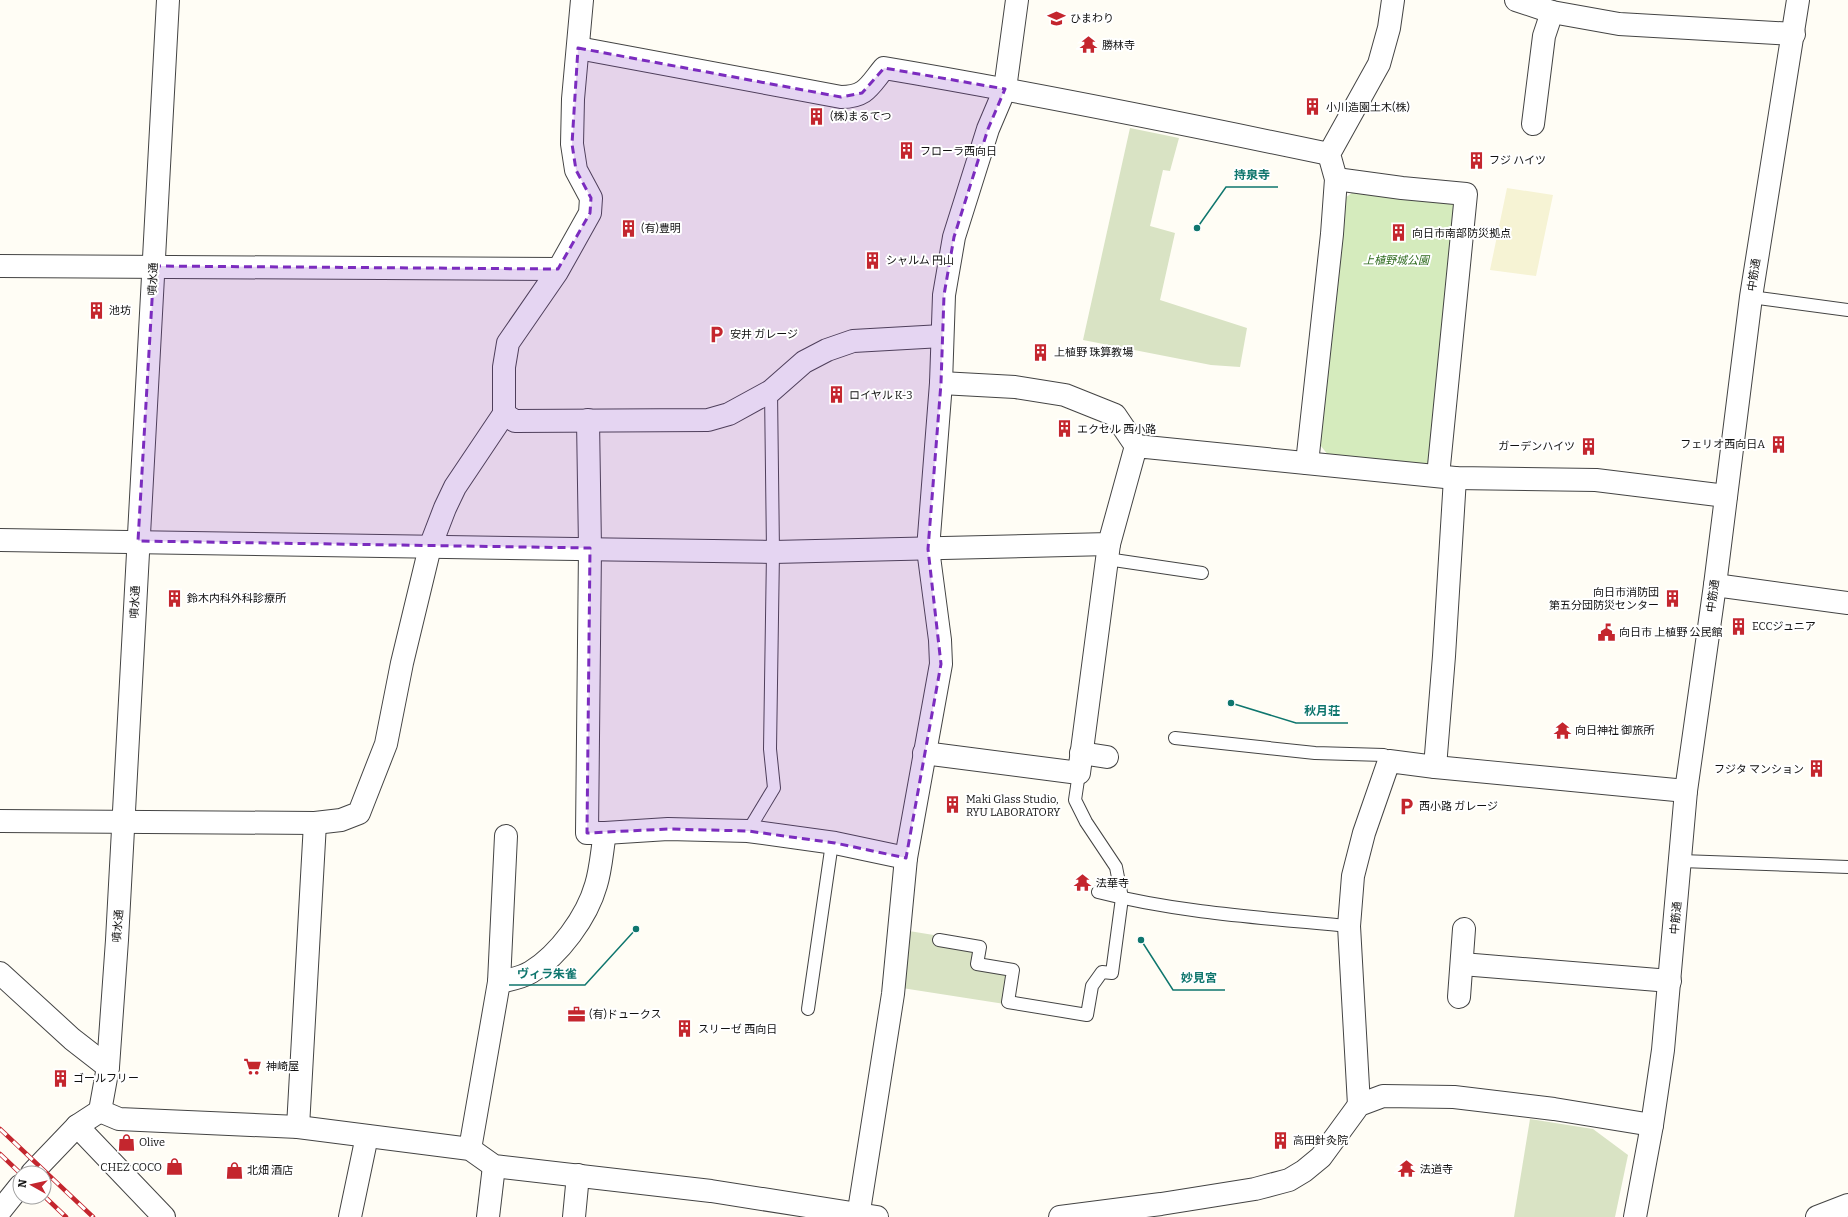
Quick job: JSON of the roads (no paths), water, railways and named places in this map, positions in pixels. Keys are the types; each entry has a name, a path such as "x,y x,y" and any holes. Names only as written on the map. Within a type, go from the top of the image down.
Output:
{"street":[{"name":"噴水通","path":"100,1111 108,1067 124,822 168,0"},
{"path":"0,821 315,823 341,820 359,813 386,744 402,663 430,547 444,508 455,487 504,414 504,367 508,343 558,269 590,213 591,198 576,170 572,144 573,99 582,0"},
{"path":"40,1165 77,1126 100,1111 119,1119 298,1127 470,1149 494,1166 711,1191 864,1216 893,994 906,858 941,664 940,640 928,549 941,383 944,295 954,237 988,129 1006,89 1017,0"},
{"path":"1307,462 1332,234 1336,179 1329,154 1379,64 1389,28 1393,0"},
{"path":"1516,0 1552,12 1619,24 1794,34"},
{"name":"中筋通","path":"1635,1217 1652,1124 1663,1050 1686,791 1715,585 1751,297 1782,93 1794,34 1798,0"},
{"path":"1533,124 1544,36 1552,12"},
{"path":"578,48 841,97 854,97 862,93 884,68 1006,89 1329,154"},
{"path":"1336,179 1466,194 1447,477 1444,656 1435,767"},
{"path":"0,266 558,269"},
{"path":"504,414 515,421 708,420 729,414 771,391 804,362 841,344 854,341 942,336"},
{"path":"941,383 1015,387 1065,395 1115,415 1136,446 1108,551 1080,763"},
{"path":"588,420 590,548 587,832 605,833 668,829 748,831 832,843 906,858"},
{"path":"1136,446 1447,477 1596,480 1726,496"},
{"path":"0,540 773,552 928,549 1108,551"},
{"path":"1715,585 1848,604"},
{"path":"924,753 1080,763 1107,757"},
{"path":"1359,1105 1349,926 1353,876 1364,833 1389,761 1435,767 1686,791"},
{"path":"298,1127 315,823"},
{"path":"499,982 516,978 530,972 560,948 583,916 596,885 605,833"},
{"path":"470,1149 499,982 506,836"},
{"path":"1459,998 1464,929"},
{"path":"1462,964 1670,981"},
{"path":"0,973 72,1039 108,1067"},
{"path":"1060,1217 1177,1201 1255,1188 1288,1180 1304,1171 1321,1157 1359,1105 1383,1096 1454,1097 1554,1109 1652,1124"},
{"path":"77,1126 164,1217"},
{"path":"350,1217 367,1136"},
{"path":"488,1217 494,1166"},
{"path":"574,1217 578,1175"},
{"path":"0,1211 12,1196"},
{"path":"1817,1217 1848,1205"}],"lane":[{"path":"1751,297 1848,310"},
{"path":"748,831 774,788 770,749 773,552 771,391"},
{"path":"1108,551 1202,573"},
{"path":"1175,738 1315,753 1384,755 1389,761"},
{"path":"939,940 980,947 977,964 1013,970 1008,1002 1087,1015 1092,986 1102,972 1112,973 1122,898 1116,867 1086,822 1075,800 1080,763"},
{"path":"808,1009 832,843"},
{"path":"1681,860 1848,867"},
{"path":"1098,892 1122,898 1214,912 1349,926"}],"railway":[{"path":"0,1129 93,1217"},
{"path":"0,1154 12,1165"},
{"path":"52,1204 66,1217"}],"place":[{"name":"ひまわり","path":"1057,18"},
{"name":"勝林寺","path":"1089,45"},
{"name":"小川造園土木(株)","path":"1313,107"},
{"name":"(株)まるてつ","path":"817,116"},
{"name":"フローラ西向日","path":"907,151"},
{"name":"フジ ハイツ","path":"1476,160"},
{"name":"(有)豊明","path":"628,228"},
{"name":"持泉寺","path":"1197,228"},
{"name":"向日市南部防災拠点","path":"1399,233"},
{"name":"シャルム 円山","path":"873,260"},
{"name":"池坊","path":"96,310"},
{"name":"安井 ガレージ","path":"717,334"},
{"name":"上植野 珠算教場","path":"1041,352"},
{"name":"ロイヤル K-3","path":"836,395"},
{"name":"エクセル 西小路","path":"1064,429"},
{"name":"フェリオ西向日A","path":"1778,444"},
{"name":"ガーデンハイツ","path":"1588,446"},
{"name":"鈴木内科外科診療所","path":"174,598"},
{"name":"向日市消防団 第五分団防災センター","path":"1672,598"},
{"name":"ECCジュニア","path":"1739,626"},
{"name":"向日市 上植野 公民館","path":"1606,632"},
{"name":"秋月荘","path":"1231,703"},
{"name":"向日神社 御旅所","path":"1562,730"},
{"name":"フジタ マンション","path":"1817,769"},
{"name":"Maki Glass Studio, RYU LABORATORY","path":"953,805"},
{"name":"西小路 ガレージ","path":"1406,806"},
{"name":"法華寺","path":"1083,883"},
{"name":"ヴィラ朱雀","path":"636,929"},
{"name":"妙見宮","path":"1141,940"},
{"name":"(有)ドュークス","path":"576,1014"},
{"name":"スリーゼ 西向日","path":"685,1029"},
{"name":"神崎屋","path":"253,1066"},
{"name":"ゴールフリー","path":"60,1078"},
{"name":"高田針灸院","path":"1280,1140"},
{"name":"Olive","path":"126,1142"},
{"name":"CHEZ COCO","path":"175,1167"},
{"name":"法道寺","path":"1407,1169"},
{"name":"北畑 酒店","path":"234,1170"}],"park label":[{"name":"上植野城公園","path":"1396,260"}]}
